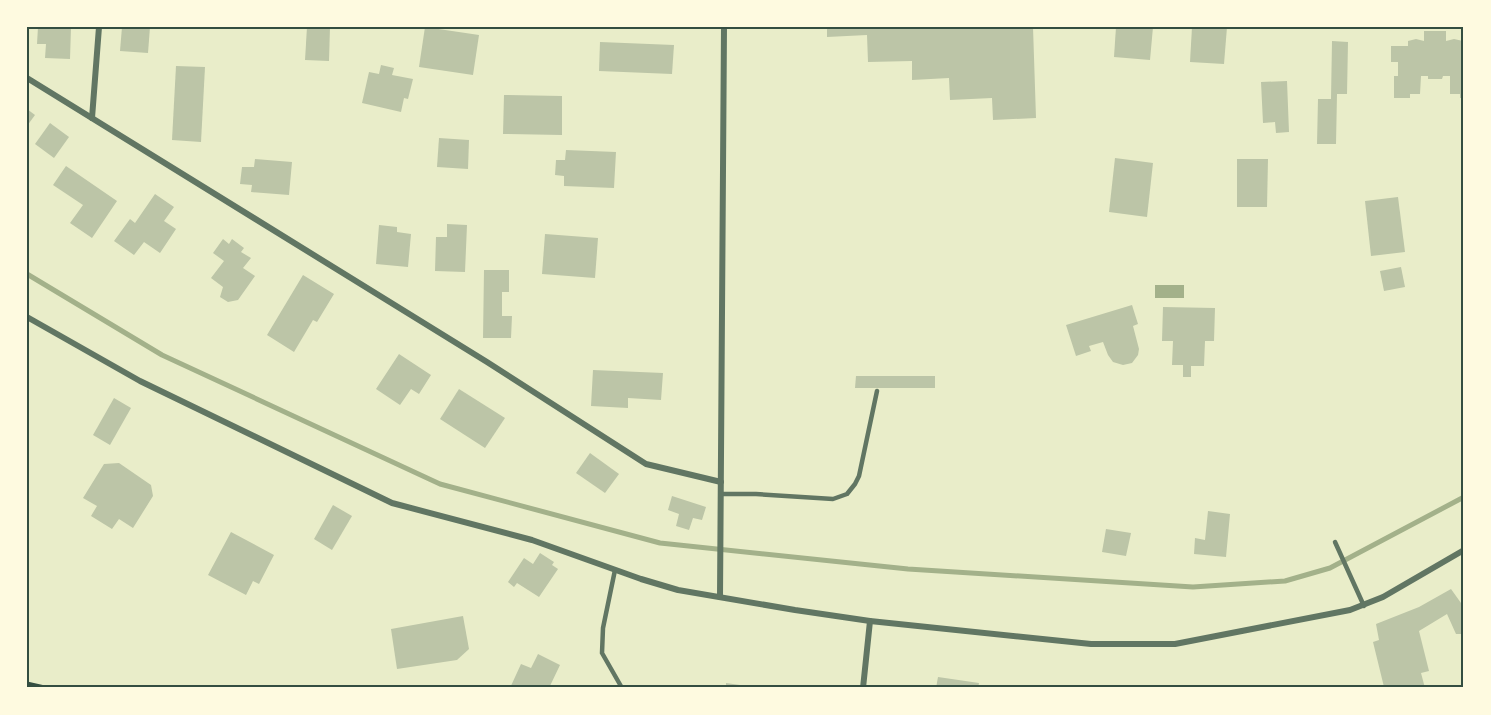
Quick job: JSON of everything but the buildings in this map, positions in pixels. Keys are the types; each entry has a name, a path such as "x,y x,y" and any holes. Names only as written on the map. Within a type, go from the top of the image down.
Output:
{"street":[{"path":"92,118 99,27"},
{"path":"720,597 724,27"},
{"path":"27,78 487,362 631,455 660,469 721,482"},
{"path":"27,316 140,381 392,503 532,540 678,590 720,597 870,621 1091,644 1175,644 1326,616 1364,606 1464,550"},
{"path":"863,688 870,621"}],"lane":[{"path":"722,495 756,494 833,499 847,494 859,476 878,391"},
{"path":"1335,542 1364,606"},
{"path":"615,570 603,628 602,653 622,688"}],"path":[{"path":"27,682 49,688"}],"shaded area":[{"path":"1155,285 1184,285 1184,298 1155,298"}],"waterway":[{"path":"27,274 162,355 440,484 660,543 908,569 1193,587 1285,581 1330,568 1464,497"}]}
